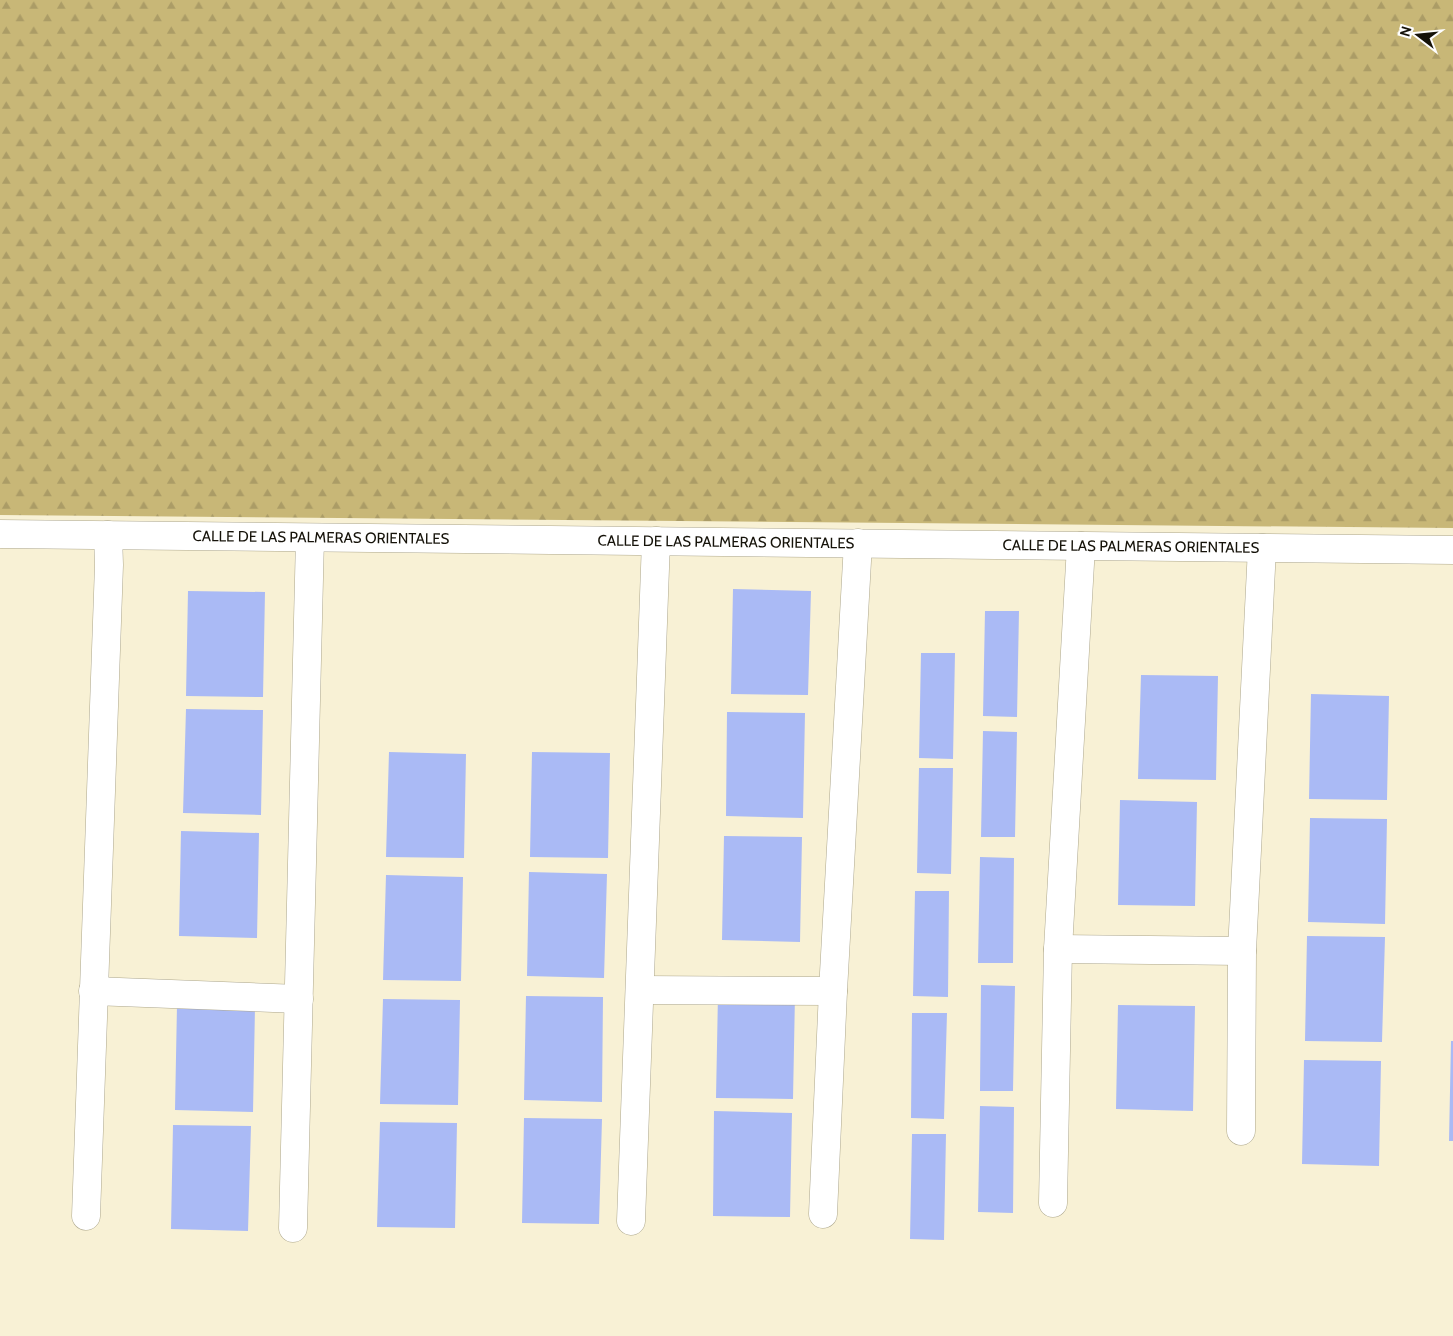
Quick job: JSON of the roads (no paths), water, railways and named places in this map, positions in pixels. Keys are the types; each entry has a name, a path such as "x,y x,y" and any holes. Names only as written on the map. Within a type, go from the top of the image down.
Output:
{"street":[{"name":"CALLE DE LAS PALMERAS ORIENTALES","path":"0,534 1453,550"},
{"path":"86,1216 109,565 108,535"},
{"path":"293,1228 310,538"},
{"path":"631,1221 656,542"},
{"path":"823,1214 833,991 858,543"},
{"path":"1053,1203 1058,949 1081,546"},
{"path":"1241,1131 1242,951 1262,548"},
{"path":"1058,949 1242,951"},
{"path":"93,990 299,999"},
{"path":"640,990 833,991"}]}
